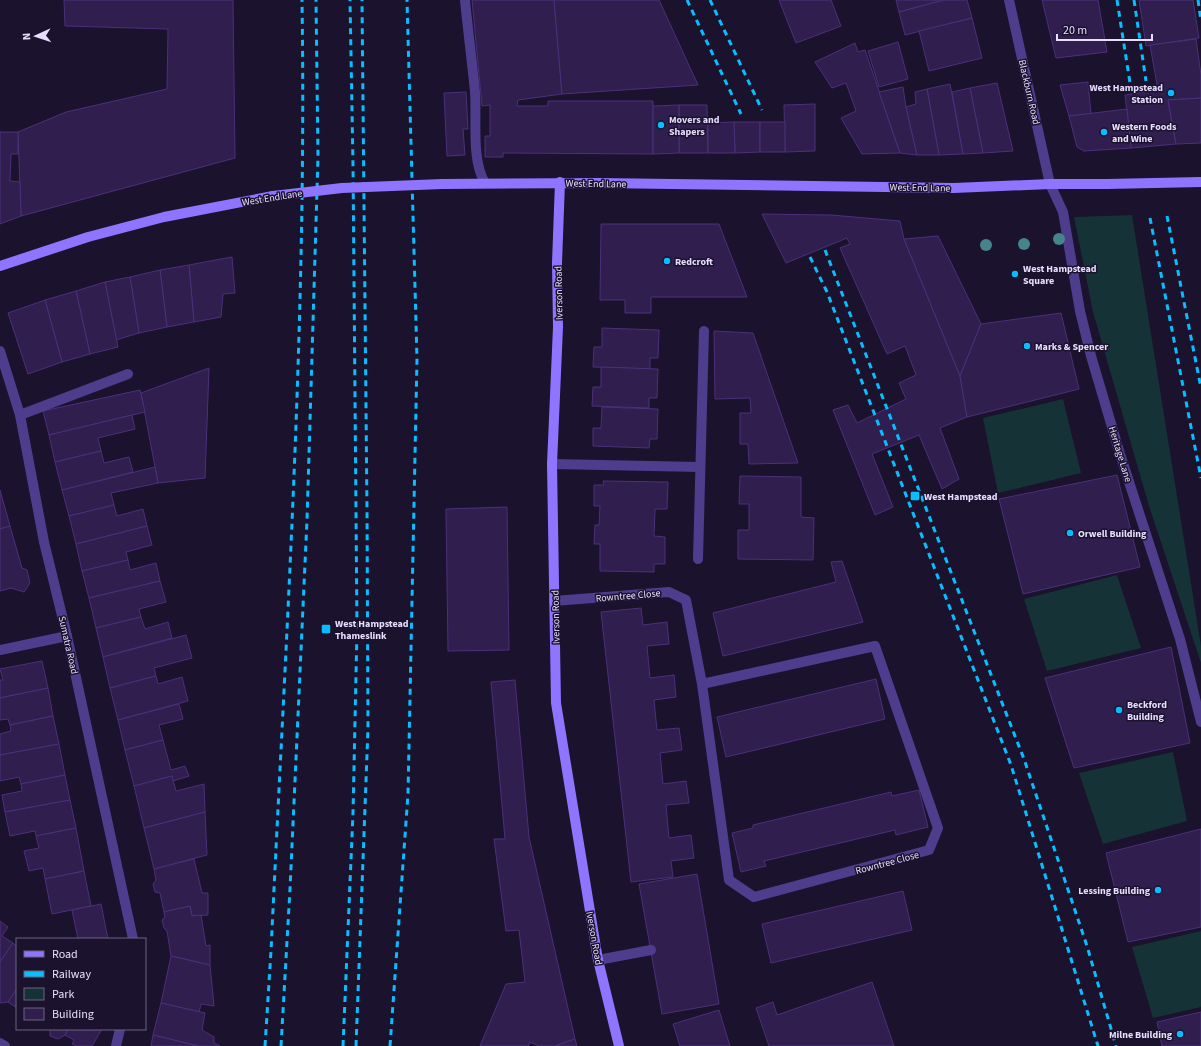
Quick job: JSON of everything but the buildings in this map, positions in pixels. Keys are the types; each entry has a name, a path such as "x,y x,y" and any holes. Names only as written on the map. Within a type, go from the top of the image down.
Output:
{"main road":[{"name":"West End Lane","path":"0,266 88,237 149,221 273,196 342,188 442,184 560,182 954,188 1050,184 1201,182"},
{"name":"Iverson Road","path":"560,182 558,327 552,464 556,703 598,960 619,1046"}],"street":[{"path":"465,0 475,92 477,157 479,171 485,183"},
{"name":"Blackburn Road","path":"1009,0 1050,184"},
{"name":"Heritage Lane","path":"1050,184 1063,212 1080,311 1091,356 1120,454 1180,639 1201,722"},
{"path":"698,559 704,331"},
{"name":"Sumatra Road","path":"0,351 20,416 44,542 67,636 133,938"},
{"path":"20,416 128,374"},
{"path":"552,464 700,467"},
{"name":"Rowntree Close","path":"554,601 669,592 686,600 702,684 729,880 754,897 929,850 938,828 875,646 702,684"},
{"path":"0,650 67,636"},
{"path":"598,960 651,950"},
{"path":"116,1046 120,1030"},
{"path":"0,1043 5,1046"}],"green space":[{"path":"1132,215 1201,646 1201,663 1149,506 1093,312 1074,217"},
{"path":"1063,399 1081,473 998,493 983,418"},
{"path":"1117,575 1141,648 1047,671 1024,599"},
{"path":"1173,752 1187,821 1103,844 1079,773"},
{"path":"1201,931 1201,1007 1153,1018 1132,947"}],"railway":[{"path":"265,1046 294,476 301,238 303,119 302,0"},
{"path":"281,1046 290,889 307,520 318,157 316,0"},
{"path":"343,1046 353,813 357,629 350,0"},
{"path":"356,1046 368,728 362,0"},
{"path":"390,1046 408,794 417,359 407,0"},
{"path":"687,0 741,114"},
{"path":"710,0 762,110"},
{"path":"1117,0 1130,83"},
{"path":"1134,0 1146,81"},
{"path":"1198,0 1201,21"},
{"path":"1167,216 1201,388"},
{"path":"1150,218 1201,478"},
{"path":"825,250 1024,759 1087,946 1116,1046"},
{"path":"810,257 827,292 1011,765 1098,1046"}],"place":[{"name":"West Hampstead Station","path":"1171,93"},
{"name":"Movers and Shapers","path":"661,125"},
{"name":"Western Foods and Wine","path":"1104,132"},
{"name":"Redcroft","path":"667,261"},
{"name":"West Hampstead Square","path":"1015,274"},
{"name":"Marks & Spencer","path":"1027,346"},
{"name":"West Hampstead","path":"915,496"},
{"name":"Orwell Building","path":"1070,533"},
{"name":"West Hampstead Thameslink","path":"326,629"},
{"name":"Beckford Building","path":"1119,710"},
{"name":"Lessing Building","path":"1158,890"},
{"name":"Milne Building","path":"1180,1034"}]}
